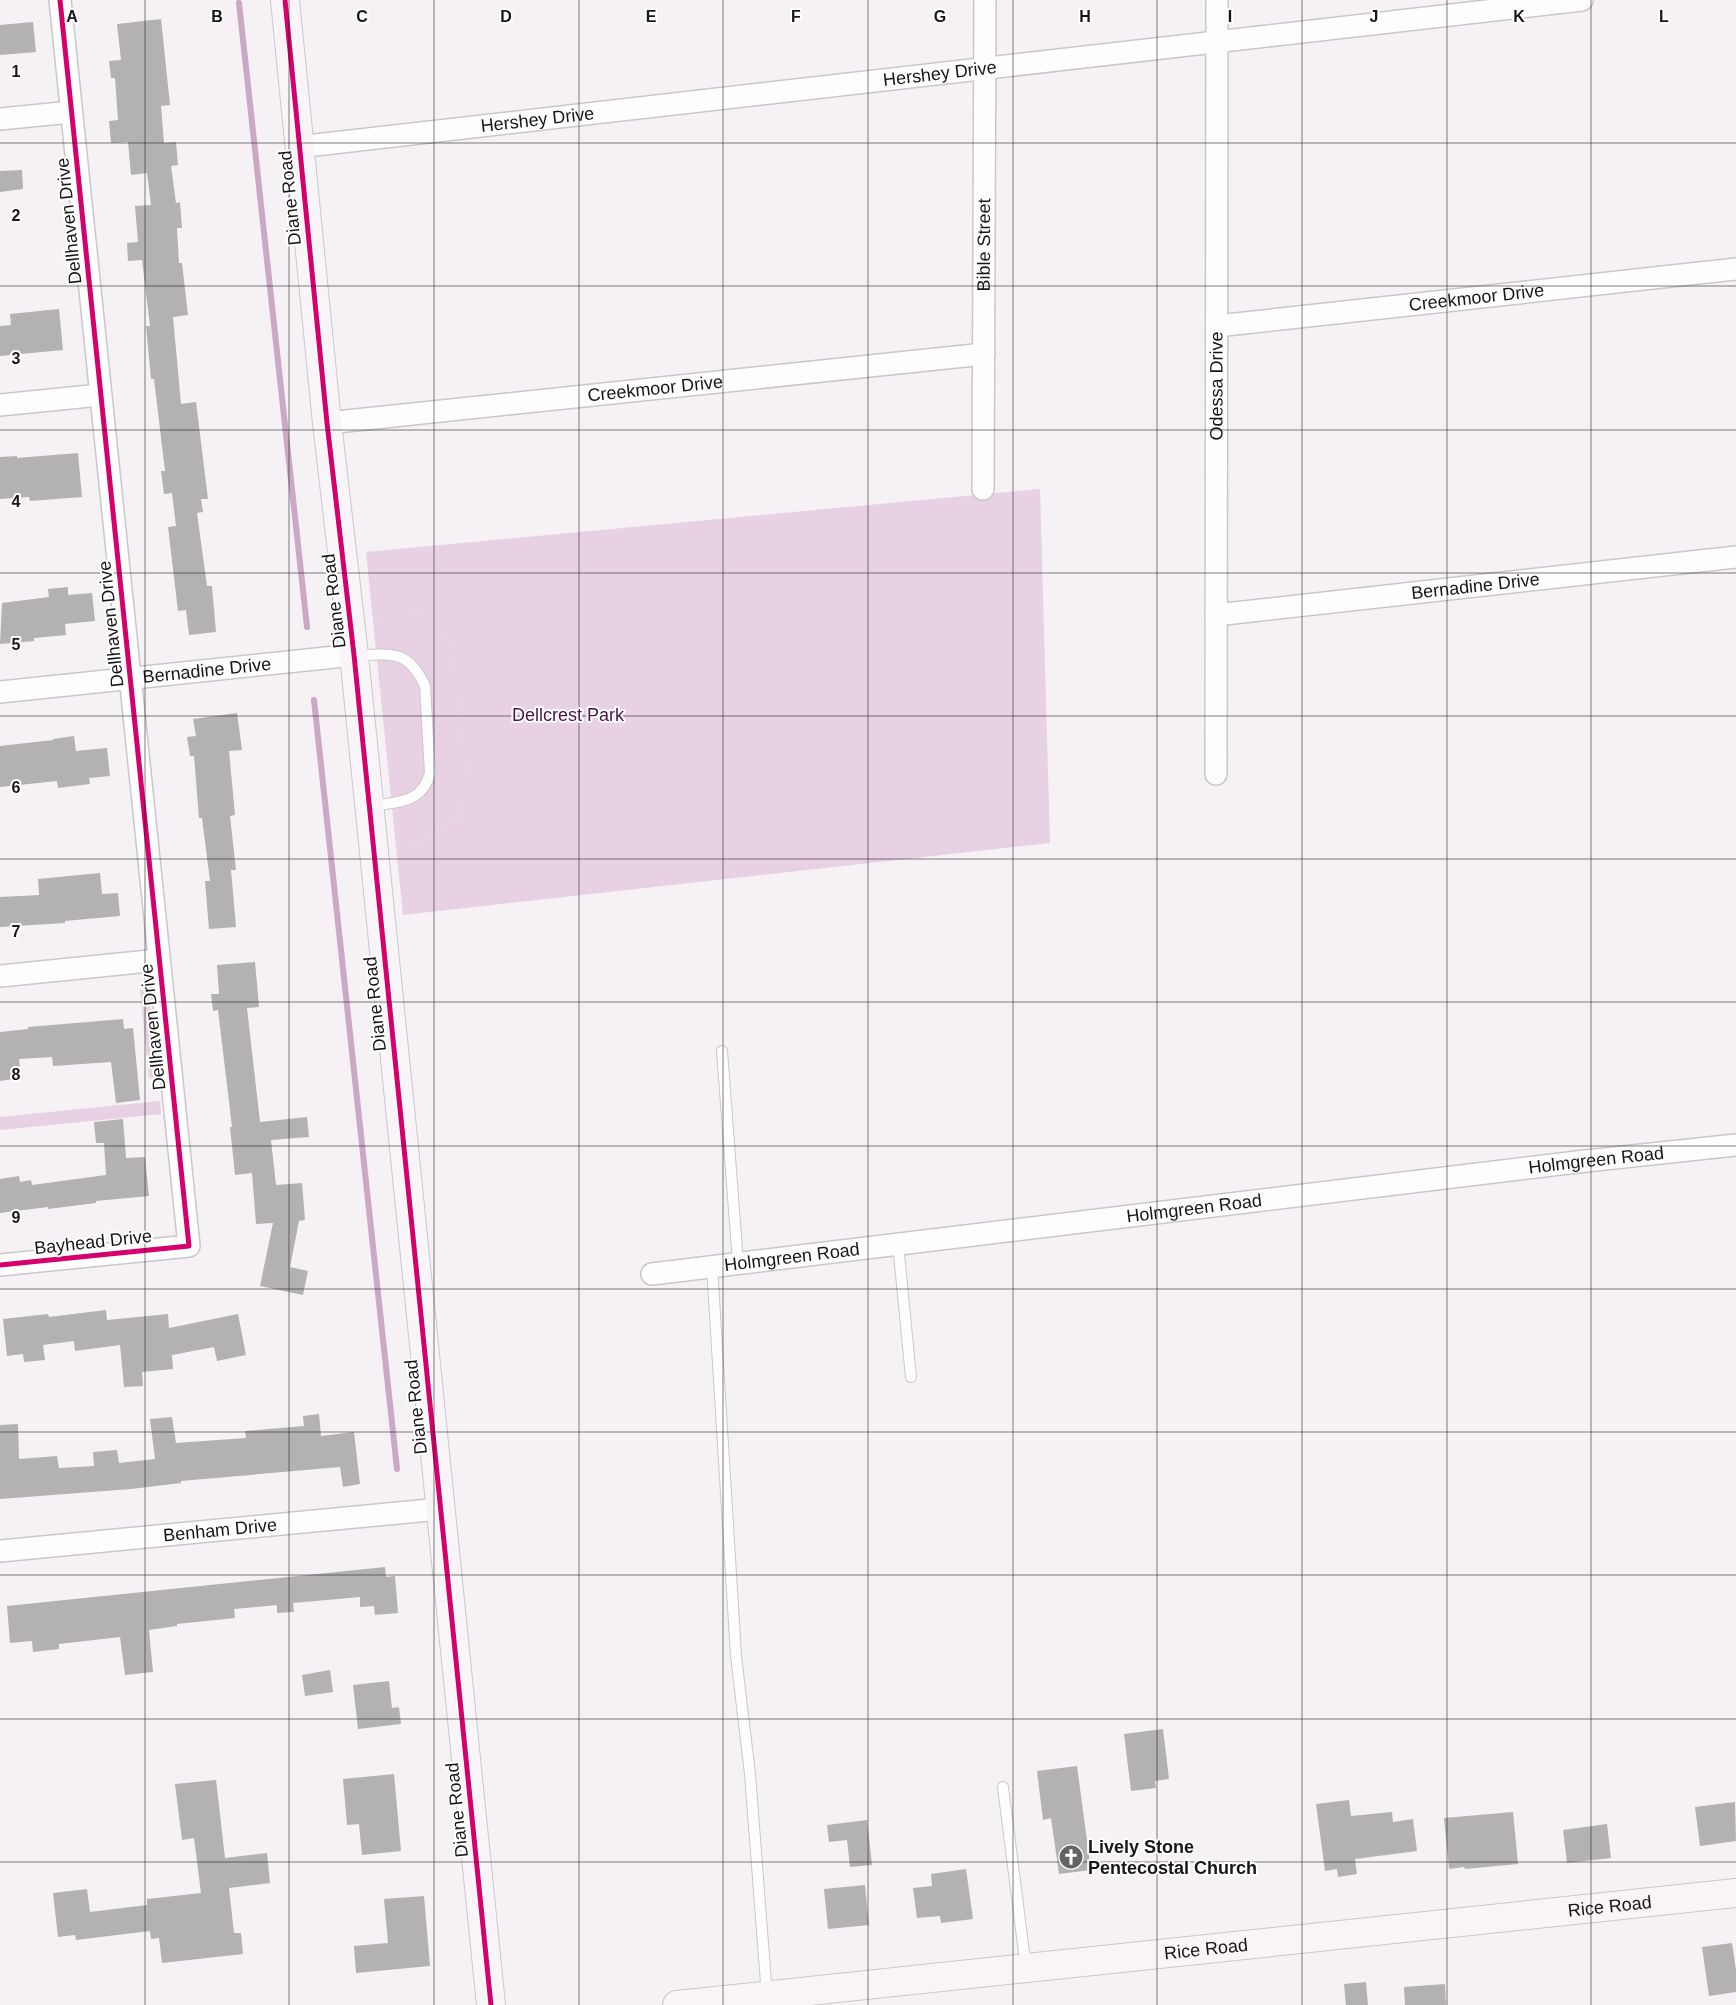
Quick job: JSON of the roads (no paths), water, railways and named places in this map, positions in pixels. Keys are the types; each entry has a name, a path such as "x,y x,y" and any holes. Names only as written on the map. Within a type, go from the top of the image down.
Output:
{"street":[{"name":"Dellhaven Drive","path":"60,0 189,1246"},
{"name":"Diane Road","path":"285,0 298,148 354,655 490,2005"},
{"name":"Bible Street","path":"983,489 985,0"},
{"name":"Odessa Drive","path":"1216,774 1217,0"},
{"name":"Hershey Drive","path":"298,148 1582,0"},
{"path":"0,119 71,112"},
{"name":"Creekmoor Drive","path":"1217,326 1736,269"},
{"name":"Creekmoor Drive","path":"327,423 984,354"},
{"path":"0,405 100,396"},
{"name":"Bernadine Drive","path":"1216,615 1736,557"},
{"name":"Bernadine Drive","path":"0,692 354,655"},
{"path":"0,976 159,960"},
{"name":"Holmgreen Road","path":"652,1274 1577,1162 1736,1145"},
{"name":"Bayhead Drive","path":"0,1265 189,1246"},
{"name":"Benham Drive","path":"0,1551 440,1509"},
{"name":"Rice Road","path":"678,2005 1736,1893"}],"lane":[{"path":"354,655 393,655 410,661 419,673 425,686 430,773 427,784 419,794 404,801 369,806"},
{"path":"722,1051 738,1263"},
{"path":"898,1244 911,1377"},
{"path":"712,1266 735,1646 750,1774 767,1996"},
{"path":"1003,1787 1026,1969"}],"waterway":[{"path":"239,3 307,627"},
{"path":"314,700 397,1469"}],"place":[{"name":"Lively Stone Pentecostal Church","path":"1071,1857"}],"park label":[{"name":"Dellcrest Park","path":"568,715"}]}
